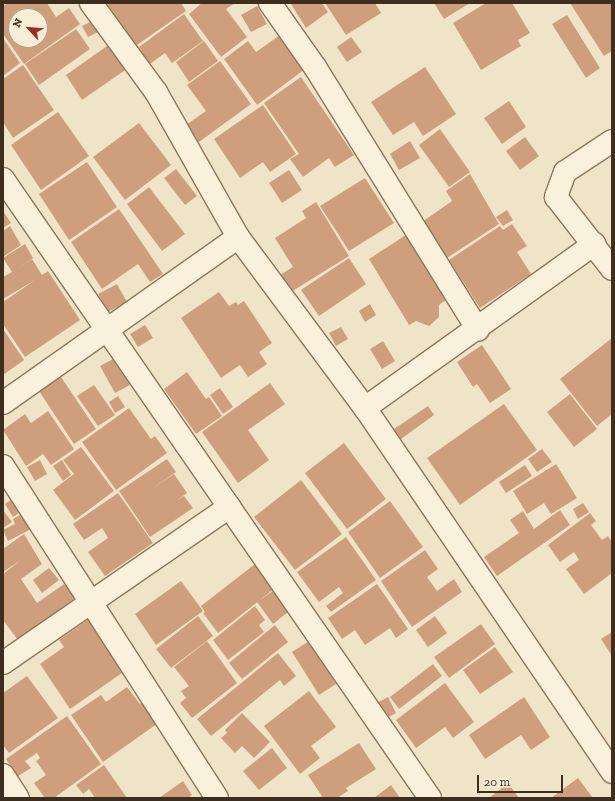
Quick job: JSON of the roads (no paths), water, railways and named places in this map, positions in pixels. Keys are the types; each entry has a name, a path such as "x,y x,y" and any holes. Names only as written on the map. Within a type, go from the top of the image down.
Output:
{"street":[{"path":"90,3 156,92 238,237 365,408 612,772"},
{"path":"270,3 316,67 478,330"},
{"path":"612,141 564,172 556,197 612,269"},
{"path":"3,179 109,330 430,798"},
{"path":"3,403 109,330 238,237"},
{"path":"365,408 478,330 594,244"},
{"path":"3,466 90,604 217,798"},
{"path":"3,663 229,507"},
{"path":"3,775 18,798"}]}
